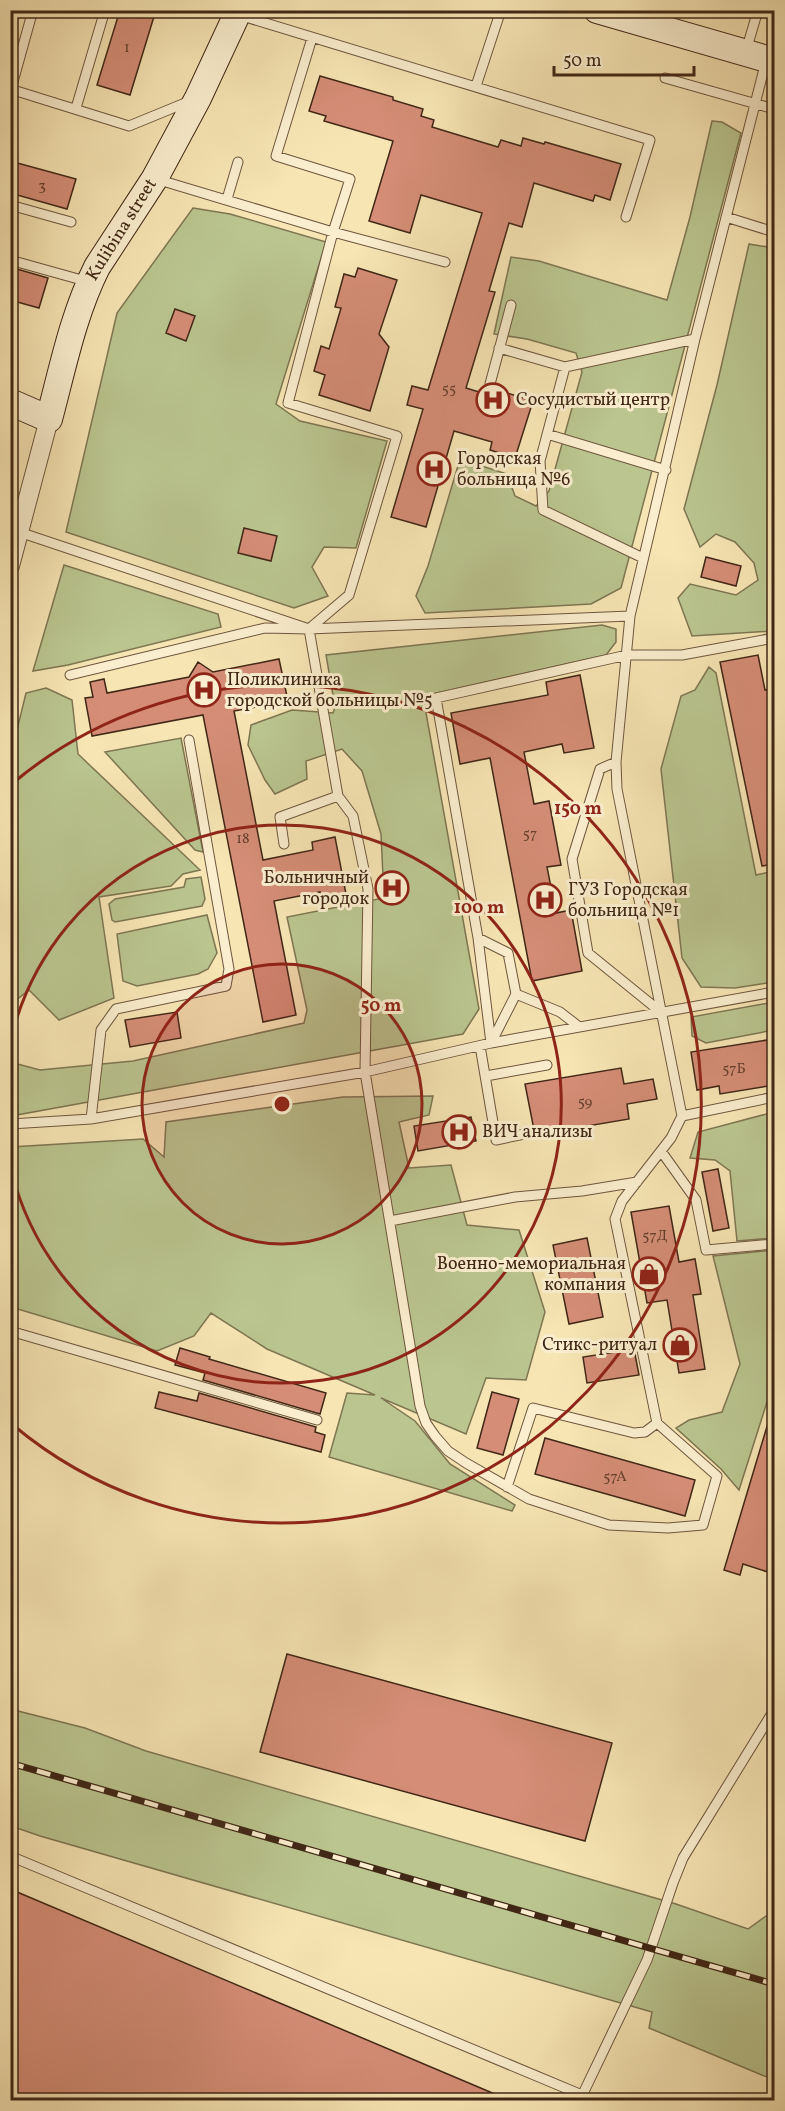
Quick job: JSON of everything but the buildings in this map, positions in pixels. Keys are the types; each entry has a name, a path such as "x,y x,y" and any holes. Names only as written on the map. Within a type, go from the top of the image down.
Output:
{"street":[{"path":"597,10 762,58"},
{"name":"Kulibina street","path":"10,566 78,309 89,282 154,178 198,98 238,12"},
{"path":"10,402 49,419"}],"lane":[{"path":"33,10 11,89 129,126 198,98"},
{"path":"76,108 105,10"},
{"path":"476,86 501,10"},
{"path":"309,629 338,796 353,816 368,889 365,1072 420,1406 426,1423 448,1451 529,1499 609,1525 668,1528 703,1525 717,1476 657,1423 615,1219 621,1201 671,1138 682,1116 617,789 616,762 630,616 695,339 754,103 762,58 758,10"},
{"path":"238,12 312,38 650,140 626,216"},
{"path":"309,629 349,595 397,436 288,402 333,232 350,178 276,156 312,38"},
{"path":"665,78 774,109"},
{"path":"227,199 238,162"},
{"path":"154,178 333,232 445,262"},
{"path":"10,205 71,222"},
{"path":"726,218 774,232"},
{"path":"10,260 89,282"},
{"path":"490,384 511,305"},
{"path":"499,348 565,367 695,339"},
{"path":"565,367 540,461 543,510 644,558"},
{"path":"547,434 666,470"},
{"path":"20,532 309,629"},
{"path":"70,675 265,628 309,629 630,616"},
{"path":"491,1043 478,938 436,698 627,655 682,655 774,638"},
{"path":"91,1119 101,1030 116,1009 226,986 229,969 189,740"},
{"path":"616,762 600,769 572,859 588,953 662,1013"},
{"path":"284,844 280,817 338,796"},
{"path":"478,938 508,953 516,994 491,1043"},
{"path":"10,1124 91,1119 365,1072 491,1043 774,992"},
{"path":"516,994 560,1012 578,1026"},
{"path":"480,1046 496,1140 529,1133"},
{"path":"486,1076 547,1065"},
{"path":"682,1116 774,1097"},
{"path":"661,1151 696,1200 706,1250 774,1244"},
{"path":"390,1221 515,1197 582,1191 637,1182"},
{"path":"10,1332 317,1420"},
{"path":"507,1487 533,1408 634,1433 645,1432 657,1423"},
{"path":"10,1856 581,2098 647,1960 683,1858 774,1710"}],"green space":[{"path":"712,121 722,122 741,133 621,588 591,604 425,613 416,596 428,566 460,459 507,474 515,496 536,506 549,491 582,372 576,353 527,339 494,334 511,257 539,261 667,300 690,217"},
{"path":"193,208 230,214 326,242 276,404 300,421 387,441 356,548 324,547 312,567 328,596 294,608 66,532 117,313"},
{"path":"749,244 774,248 774,631 692,636 678,598 690,584 736,595 758,580 754,563 735,542 716,534 700,547 684,509 717,385"},
{"path":"64,565 218,614 221,627 68,665 33,671"},
{"path":"602,625 616,629 616,642 606,655 423,696 479,1009 463,1034 11,1116 10,1062 40,1070 133,1061 304,1023 307,1010 287,917 384,898 381,834 362,771 342,749 306,761 307,779 275,794 265,780 248,745 251,725 292,710 333,713 335,707 326,655"},
{"path":"709,667 716,673 756,875 774,871 774,982 735,988 701,987 682,958 661,769 681,696 695,690"},
{"path":"46,688 72,700 78,754 200,870 183,874 171,886 99,897 114,998 59,1020 29,990 10,1005 11,754 26,693"},
{"path":"181,738 203,852 195,850 105,752"},
{"path":"201,877 205,899 202,906 115,922 112,920 109,904 115,899 184,887 186,879"},
{"path":"207,915 217,953 208,969 198,974 137,986 123,981 117,934"},
{"path":"774,1002 774,1030 706,1043 692,1036 691,1017"},
{"path":"433,1096 429,1115 399,1122 409,1168 451,1165 467,1225 519,1230 545,1312 526,1380 486,1378 466,1434 381,1398 415,1421 450,1464 515,1505 512,1511 329,1457 347,1393 375,1395 267,1349 211,1313 194,1336 157,1351 11,1307 11,1147 143,1139 164,1157 166,1122 343,1097"},
{"path":"774,1112 774,1238 737,1241 730,1171 715,1160 690,1158 698,1132"},
{"path":"774,1250 774,1380 739,1490 721,1469 676,1428 689,1420 722,1412 740,1364 713,1256"},
{"path":"10,1709 85,1728 146,1751 676,1904 748,1929 766,1916 774,1919 774,2080 649,2028 652,2012 11,1826"}],"railway":[{"path":"10,1763 774,1984"}],"place":[{"name":"Сосудистый центр","path":"493,400"},
{"name":"Городская больница №6","path":"434,469"},
{"name":"Поликлиника городской больницы №5","path":"204,690"},
{"name":"Больничный городок","path":"392,888"},
{"name":"ГУЗ Городская больница №1","path":"545,900"},
{"name":"ВИЧ анализы","path":"459,1132"},
{"name":"Военно-мемориальная компания","path":"649,1274"},
{"name":"Стикс-ритуал","path":"680,1345"}]}
